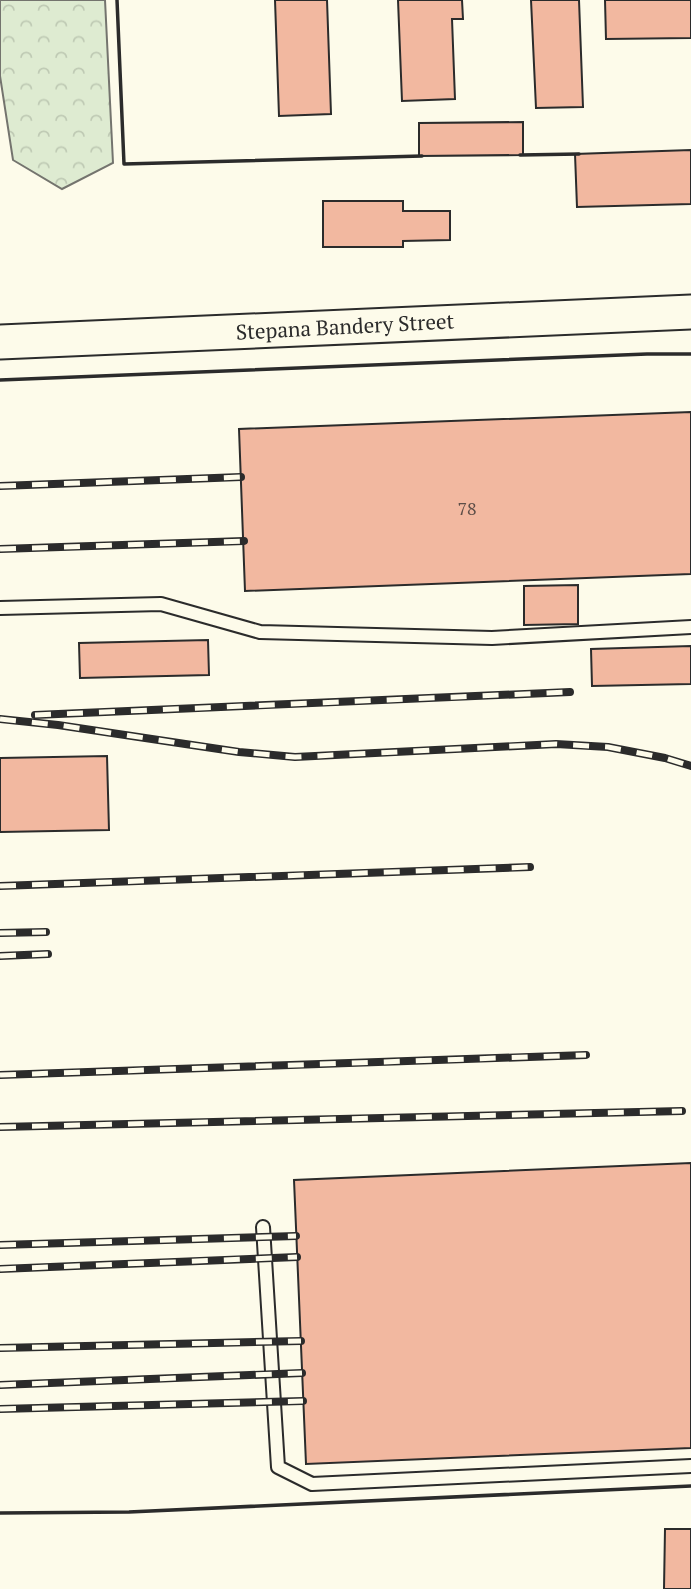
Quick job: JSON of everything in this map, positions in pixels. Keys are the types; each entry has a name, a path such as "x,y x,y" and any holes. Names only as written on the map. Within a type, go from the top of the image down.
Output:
{"street":[{"name":"Stepana Bandery Street","path":"0,342 691,312"}],"lane":[{"path":"0,608 161,604 260,632 492,638 691,627"},
{"path":"263,1227 278,1467 313,1484 691,1466"}],"green space":[{"path":"0,0 105,0 113,163 62,189 13,160 0,76"}],"building":[{"path":"275,0 327,0 331,114 279,116"},
{"path":"398,0 462,0 463,19 452,19 455,99 402,101"},
{"path":"531,0 579,0 583,107 536,108"},
{"path":"605,0 691,0 691,38 606,39"},
{"path":"523,122 523,155 419,156 419,123"},
{"path":"691,150 691,204 577,207 575,154"},
{"path":"323,201 403,201 403,211 450,211 450,240 403,241 403,247 323,247"},
{"path":"691,412 691,574 245,591 239,429"},
{"path":"578,585 578,624 524,625 524,586"},
{"path":"208,640 209,675 80,678 79,643"},
{"path":"691,646 691,684 592,686 591,649"},
{"path":"107,756 109,830 0,832 0,758"},
{"path":"691,1163 691,1448 306,1464 294,1180"},
{"path":"665,1529 691,1529 691,1589 664,1589"}],"railway":[{"path":"0,486 241,477"},
{"path":"0,549 244,541"},
{"path":"35,715 570,692"},
{"path":"0,719 239,752 295,757 556,744 608,747 691,766"},
{"path":"0,886 530,867"},
{"path":"0,933 46,932"},
{"path":"0,956 48,954"},
{"path":"0,1075 586,1055"},
{"path":"0,1127 682,1111"},
{"path":"0,1245 296,1236"},
{"path":"0,1269 297,1257"},
{"path":"0,1348 301,1341"},
{"path":"0,1385 302,1373"},
{"path":"0,1409 303,1401"}],"wall":[{"path":"117,0 124,164 422,156"},
{"path":"520,155 579,154"},
{"path":"0,380 691,354"},
{"path":"0,1513 129,1512 691,1486"}]}
